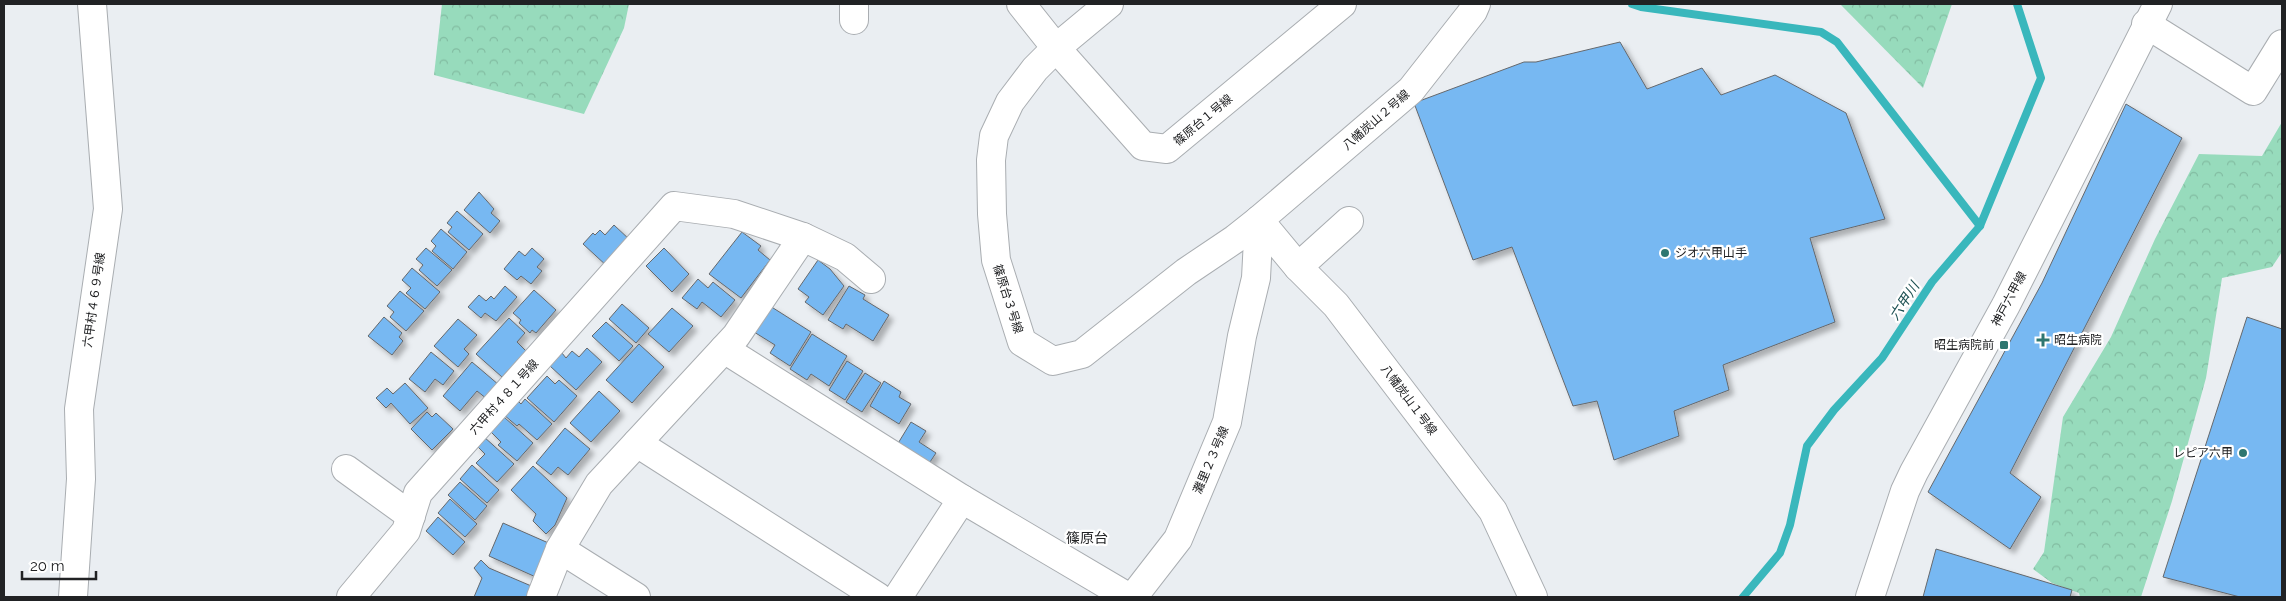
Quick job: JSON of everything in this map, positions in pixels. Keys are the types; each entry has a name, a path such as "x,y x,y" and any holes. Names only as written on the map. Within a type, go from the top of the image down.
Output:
{"street":[{"name":"六甲村４６９号線","path":"73,597 81,479 78,409 108,209 92,4"},
{"name":"篠原台１号線","path":"1020,4 1056,48 1143,146 1167,149 1342,4"},
{"path":"1056,48 1109,4"},
{"name":"八幡炭山２号線","path":"1259,220 1411,90 1473,11 1476,4"},
{"path":"2152,14 2253,91 2282,44"},
{"name":"神戸六甲線","path":"1870,597 1911,478 2006,304 2152,14"},
{"name":"篠原台３号線","path":"1056,48 1035,69 1010,102 994,136 991,160 992,214 996,260 1022,342 1053,361 1082,354 1186,272 1235,239 1259,220"},
{"name":"六甲村４８１号線","path":"351,597 406,531 418,493 674,206 734,214 803,237"},
{"name":"八幡炭山１号線","path":"1259,220 1298,267 1336,305 1493,511 1533,597"},
{"name":"灘里２３号線","path":"1133,597 1178,539 1228,422 1242,336 1256,278 1259,220"},
{"path":"1298,267 1349,221"},
{"path":"541,597 560,550 599,484 736,336 803,237 844,257 871,279"},
{"path":"724,349 962,499 1128,597"},
{"path":"637,444 878,597"},
{"path":"346,469 411,516"},
{"path":"898,597 962,499"},
{"path":"560,550 636,597"}],"green space":[{"path":"442,4 629,4 624,28 584,114 434,75"},
{"path":"1840,4 1952,4 1923,88"},
{"path":"2282,122 2282,252 2272,267 2222,278 2206,378 2172,501 2141,597 2080,597 2079,593 2052,583 2033,569 2044,552 2063,417 2111,337 2155,239 2199,154 2262,156"}],"building":[{"name":"ジオ六甲山手","path":"1620,42 1647,89 1702,68 1721,95 1775,75 1846,113 1885,219 1810,238 1835,322 1723,365 1729,390 1674,411 1679,436 1614,460 1597,401 1573,406 1512,247 1473,260 1414,103 1524,62 1536,62"},
{"name":"昭生病院","path":"2126,104 2182,138 2010,473 2041,497 2010,549 1928,492 2042,283"},
{"path":"479,192 494,209 491,213 500,221 490,233 464,210"},
{"path":"457,211 483,234 469,250 448,232 452,227 447,223"},
{"path":"614,225 631,241 608,267 583,244 593,233 595,235 600,230 605,235"},
{"path":"441,229 467,252 453,269 432,251 436,246 431,241"},
{"path":"742,232 761,246 758,250 770,260 741,298 709,274"},
{"path":"426,248 452,270 437,286 419,270 423,265 416,259"},
{"path":"532,248 544,259 537,267 542,271 531,284 521,276 517,280 504,269 519,251 525,256"},
{"path":"664,248 689,274 672,292 646,266"},
{"path":"818,260 830,269 844,286 823,315 805,302 809,297 798,289"},
{"path":"412,268 440,292 425,309 406,293 411,288 402,280"},
{"path":"698,279 708,288 713,282 735,300 721,317 702,302 697,309 682,298"},
{"path":"505,286 517,297 496,321 485,313 481,318 468,307 479,295 486,301 491,296 494,299"},
{"path":"849,286 865,295 863,299 889,315 873,341 846,324 843,329 828,320"},
{"path":"534,290 556,310 536,333 532,330 530,333 519,323 521,320 513,313"},
{"path":"400,291 424,311 406,331 390,317 394,312 387,306"},
{"path":"622,304 649,328 636,343 609,319"},
{"path":"770,306 811,332 790,366 770,353 775,345 754,332"},
{"path":"672,308 693,326 669,352 648,334"},
{"path":"384,317 402,333 399,337 403,341 392,355 368,336"},
{"name":"レピア六甲","path":"2247,317 2282,329 2282,597 2240,597 2163,577"},
{"path":"509,318 525,333 517,342 526,351 502,377 476,354"},
{"path":"458,319 477,335 464,349 469,354 458,367 434,346"},
{"path":"606,322 633,346 619,361 592,336"},
{"path":"812,334 847,356 829,386 811,374 807,380 790,369"},
{"path":"639,344 664,367 632,403 606,380"},
{"path":"587,348 602,362 576,390 550,366 562,353 566,358 572,351 579,357"},
{"path":"431,352 454,371 443,385 435,379 425,392 409,379"},
{"path":"847,361 863,371 845,400 829,390"},
{"path":"472,362 499,385 487,399 477,391 460,411 443,396"},
{"path":"865,373 881,383 862,412 846,402"},
{"path":"547,376 555,384 559,380 577,396 554,422 527,398"},
{"path":"884,381 901,392 899,397 911,404 899,424 870,406"},
{"path":"405,383 428,408 410,424 391,403 386,408 376,398 387,388 393,394"},
{"path":"599,391 620,411 591,442 570,423"},
{"path":"525,399 552,424 537,440 519,424 517,426 504,415 517,400 521,404"},
{"path":"427,412 432,417 436,413 453,429 432,450 411,429"},
{"path":"504,417 533,443 517,461 498,445 501,442 489,430 500,419 502,421"},
{"path":"911,422 926,431 919,442 936,453 928,465 897,445"},
{"path":"565,428 590,449 568,475 558,467 551,475 536,463"},
{"path":"483,436 514,464 497,482 476,463 485,454 476,445"},
{"path":"472,465 499,490 487,503 460,479"},
{"path":"533,466 567,498 555,525 546,534 533,521 536,514 511,490"},
{"path":"460,482 487,506 475,520 448,495"},
{"path":"450,499 477,524 465,537 438,513"},
{"path":"438,517 465,542 453,555 426,531"},
{"path":"503,523 553,545 538,578 489,556"},
{"path":"1936,549 2072,590 2070,597 1923,597"},
{"path":"481,560 489,568 536,588 532,597 474,597 482,578 474,568"}],"waterway":[{"path":"1632,4 1641,7 1821,32 1837,42 1980,226"},
{"name":"六甲川","path":"1743,597 1780,553 1790,525 1807,446 1834,410 1882,358 1932,282 1980,226 2041,78 2017,4"}],"place":[{"name":"ジオ六甲山手","path":"1665,253"},
{"name":"昭生病院","path":"2043,340"},
{"name":"昭生病院前","path":"2004,345"},
{"name":"レピア六甲","path":"2243,453"}],"district":[{"name":"篠原台","path":"1087,538"}]}
